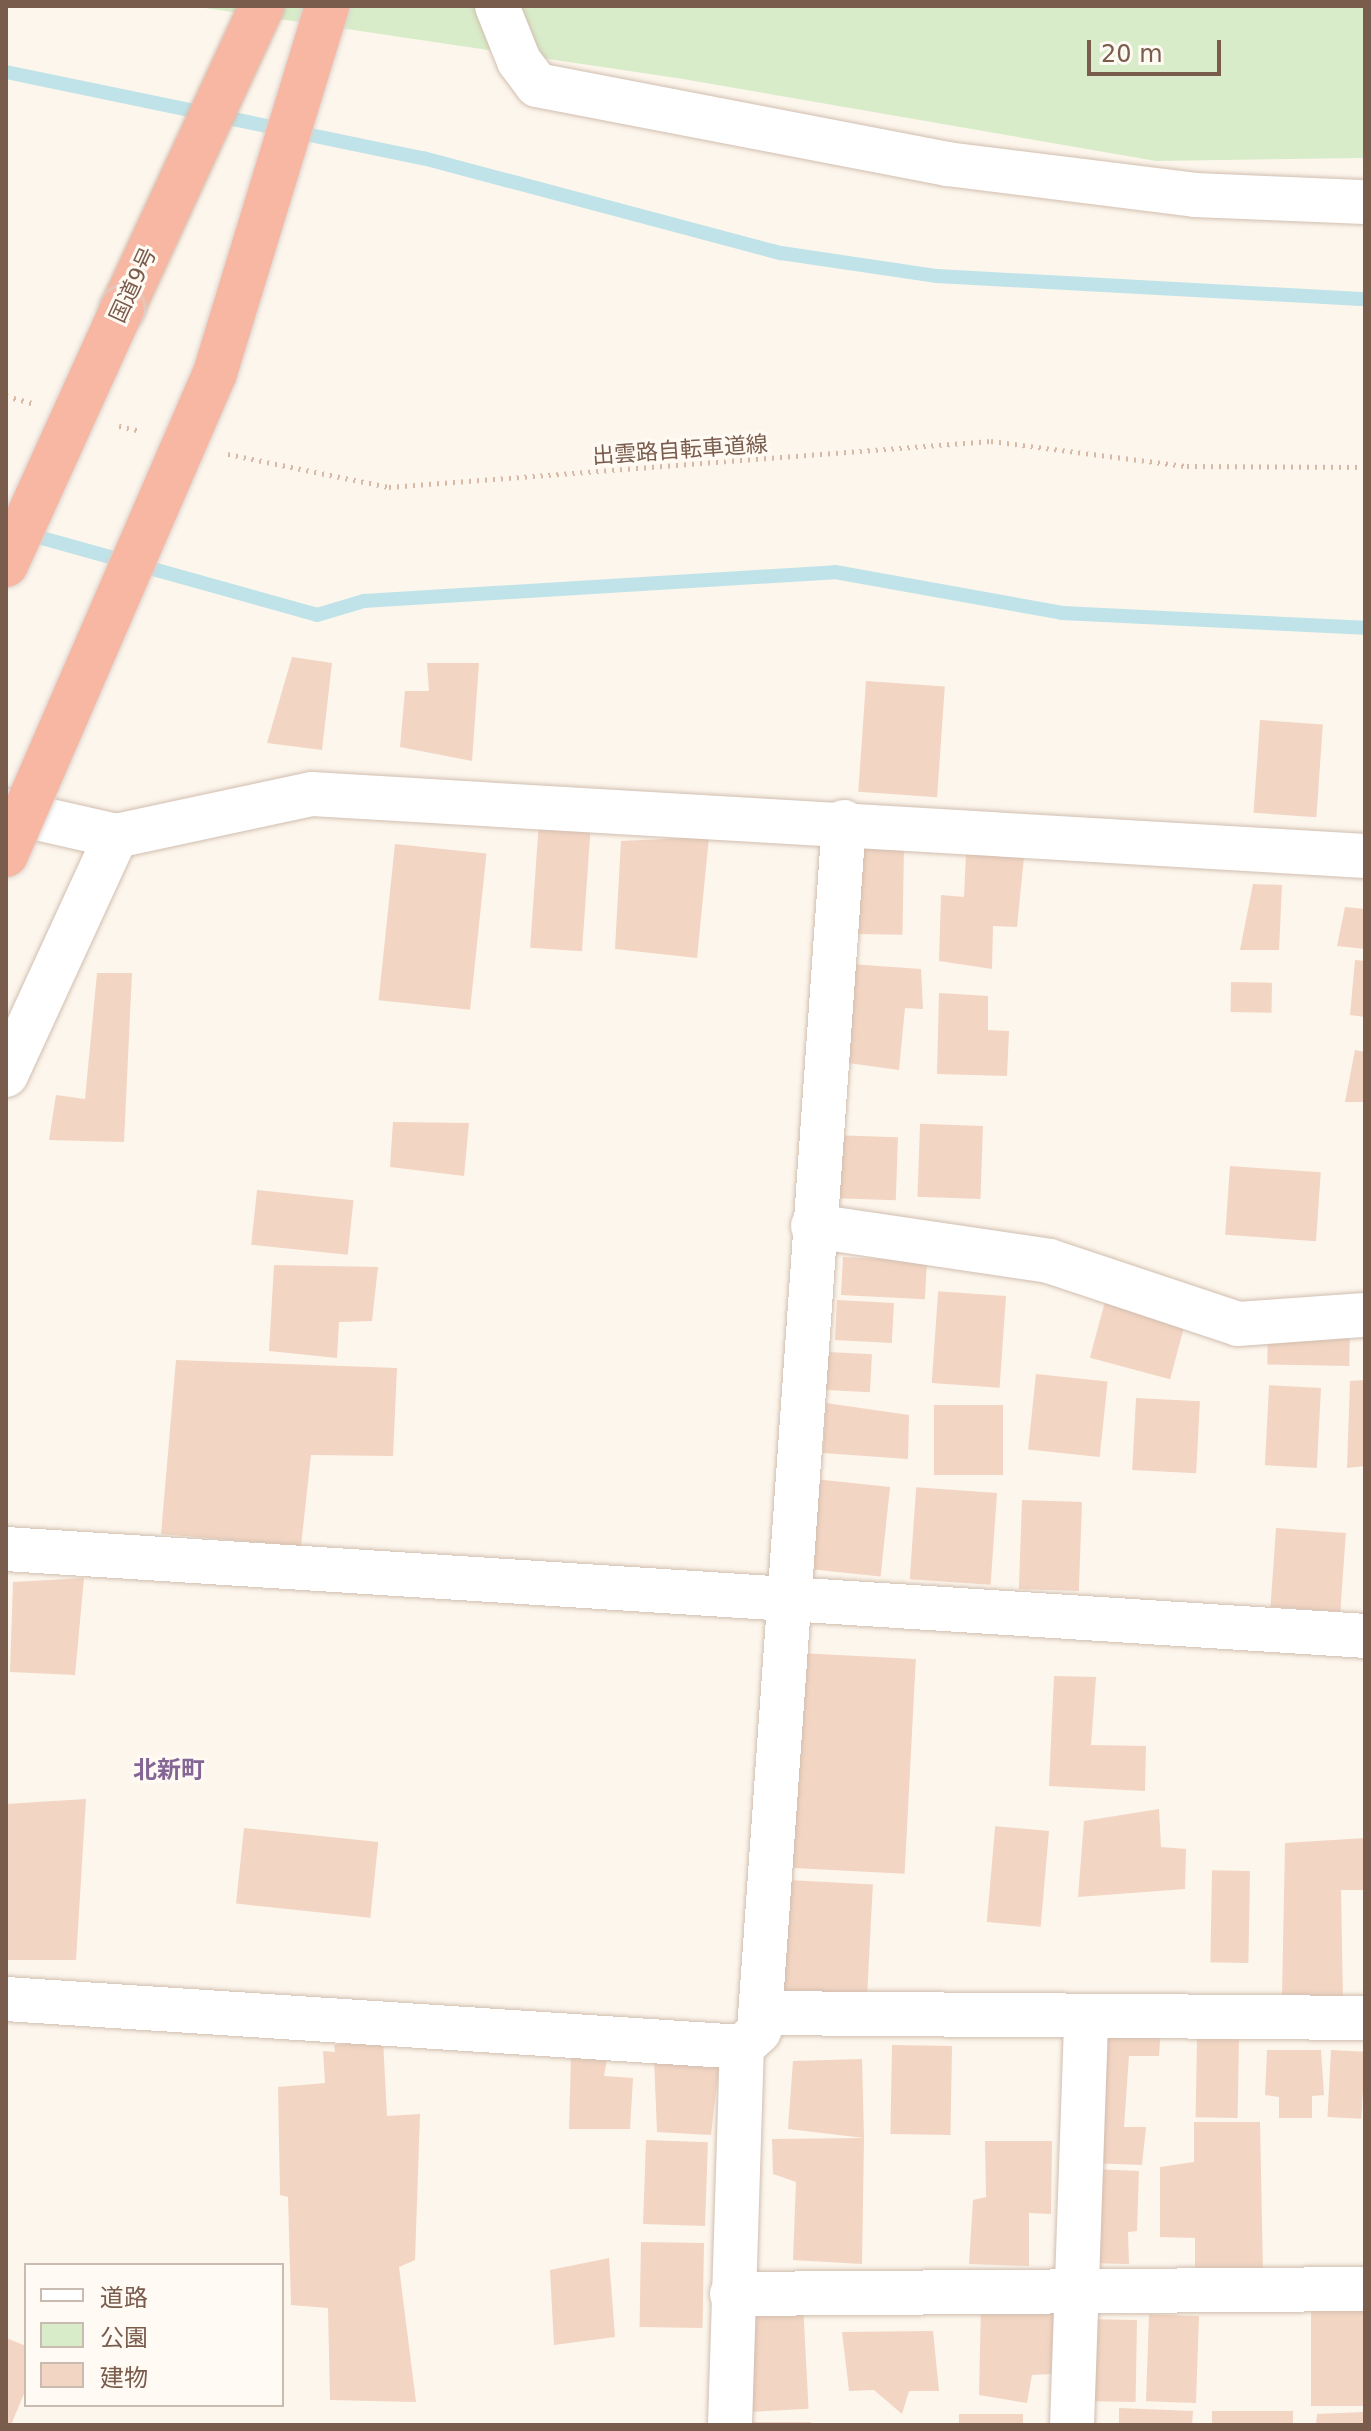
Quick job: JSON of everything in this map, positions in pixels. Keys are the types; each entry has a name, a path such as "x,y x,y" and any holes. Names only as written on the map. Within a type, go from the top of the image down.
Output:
{"highway":[{"name":"国道9号","path":"6,565 262,6"},
{"path":"6,855 215,373 327,6"},
{"path":"6,510 122,309"}],"street":[{"path":"497,6 519,61 537,85 947,164 1195,195 1365,202"},
{"path":"6,811 116,836 312,794 844,822 1365,856"},
{"path":"730,2425 732,2294 844,822"},
{"path":"6,1075 116,836"},
{"path":"813,1226 1049,1261 1238,1324 1365,1315"},
{"path":"6,1549 1365,1636"},
{"path":"6,1999 751,2030 1086,2017 1365,2018"},
{"path":"1072,2425 1086,2017"},
{"path":"732,2294 1365,2289"}],"path":[{"path":"6,396 36,404"},
{"path":"110,423 154,435"},
{"name":"出雲路自転車道線","path":"214,450 389,487 991,441 1187,466 1365,467"}],"green space":[{"path":"192,6 1365,6 1365,158 1156,161 683,79"}],"building":[{"path":"292,657 332,663 322,750 267,743"},
{"path":"427,663 479,663 472,761 400,747 405,691 429,691"},
{"path":"866,681 945,687 937,797 858,792"},
{"path":"1260,720 1323,724 1316,817 1254,813"},
{"path":"539,821 591,825 582,951 530,948"},
{"path":"709,837 697,958 615,949 621,841"},
{"path":"395,844 486,854 470,1010 379,1000"},
{"path":"856,847 904,848 902,935 854,934"},
{"path":"966,853 1024,857 1017,927 993,926 992,969 939,961 941,895 964,897"},
{"path":"1253,884 1282,885 1279,950 1240,950"},
{"path":"1345,907 1365,909 1365,949 1337,946"},
{"path":"1355,960 1365,961 1365,1017 1350,1015"},
{"path":"850,964 921,969 923,1009 905,1008 899,1070 841,1062"},
{"path":"97,973 132,973 124,1142 49,1140 56,1095 85,1099"},
{"path":"1231,982 1272,983 1271,1013 1230,1012"},
{"path":"939,993 988,996 988,1030 1009,1031 1007,1076 937,1074"},
{"path":"1355,1050 1365,1052 1365,1102 1345,1102"},
{"path":"393,1122 469,1123 464,1176 390,1167"},
{"path":"920,1124 983,1126 980,1199 917,1197"},
{"path":"831,1135 898,1137 896,1200 829,1198"},
{"path":"1230,1166 1321,1172 1316,1241 1225,1235"},
{"path":"257,1190 353,1200 348,1255 251,1245"},
{"path":"843,1257 927,1261 925,1299 841,1295"},
{"path":"274,1265 378,1267 372,1321 339,1322 337,1358 269,1351"},
{"path":"938,1291 1006,1296 1000,1388 932,1383"},
{"path":"1107,1294 1187,1315 1170,1379 1090,1358"},
{"path":"837,1300 894,1303 892,1343 835,1340"},
{"path":"1268,1323 1350,1324 1349,1366 1267,1365"},
{"path":"828,1352 872,1354 870,1392 826,1390"},
{"path":"176,1360 397,1368 393,1456 311,1455 301,1546 161,1534"},
{"path":"1036,1374 1108,1382 1100,1457 1028,1450"},
{"path":"1365,1380 1365,1466 1347,1468 1350,1381"},
{"path":"1269,1385 1321,1388 1317,1468 1265,1465"},
{"path":"1136,1398 1200,1401 1196,1473 1132,1470"},
{"path":"826,1403 909,1415 908,1459 823,1453"},
{"path":"934,1405 1003,1405 1003,1475 934,1475"},
{"path":"816,1479 890,1487 881,1577 807,1569"},
{"path":"916,1487 997,1493 991,1585 910,1579"},
{"path":"1022,1500 1082,1502 1079,1591 1019,1589"},
{"path":"1276,1528 1346,1533 1340,1612 1270,1607"},
{"path":"84,1578 75,1675 10,1672 13,1582"},
{"path":"800,1653 916,1659 905,1874 789,1868"},
{"path":"1054,1676 1096,1677 1091,1745 1146,1746 1145,1791 1049,1786"},
{"path":"86,1799 76,1960 6,1960 6,1804"},
{"path":"1159,1809 1161,1847 1186,1849 1185,1889 1078,1897 1084,1821"},
{"path":"995,1826 1049,1831 1041,1927 987,1922"},
{"path":"244,1828 378,1842 370,1918 236,1904"},
{"path":"1365,1838 1365,1890 1341,1890 1343,2001 1282,1997 1285,1843"},
{"path":"1212,1870 1250,1871 1248,1963 1210,1962"},
{"path":"788,1880 873,1884 867,1997 782,1993"},
{"path":"1161,2027 1159,2056 1129,2056 1124,2127 1146,2127 1142,2165 1090,2163 1097,2034"},
{"path":"1197,2038 1239,2039 1238,2118 1196,2117"},
{"path":"383,2040 387,2116 420,2114 415,2260 399,2267 416,2402 330,2400 328,2308 291,2305 288,2197 280,2195 278,2087 325,2083 323,2051 335,2052 334,2045"},
{"path":"892,2045 952,2046 950,2135 890,2134"},
{"path":"1267,2050 1321,2050 1324,2095 1312,2096 1312,2118 1279,2118 1279,2097 1265,2095"},
{"path":"1331,2050 1365,2052 1361,2119 1327,2117"},
{"path":"608,2053 604,2076 633,2078 630,2129 569,2129 571,2054"},
{"path":"720,2057 711,2135 657,2132 654,2059"},
{"path":"862,2059 864,2138 788,2129 793,2061"},
{"path":"1194,2122 1260,2122 1263,2275 1195,2269 1195,2238 1160,2237 1160,2167 1194,2162"},
{"path":"864,2138 862,2264 793,2260 796,2182 773,2174 772,2139"},
{"path":"646,2140 708,2142 705,2226 643,2224"},
{"path":"985,2141 1052,2141 1051,2214 1029,2213 1029,2266 969,2264 973,2200 986,2197"},
{"path":"1090,2169 1139,2171 1137,2231 1128,2232 1129,2264 1086,2263"},
{"path":"641,2242 704,2243 703,2328 640,2327"},
{"path":"609,2258 615,2337 554,2345 550,2270"},
{"path":"1064,2301 1052,2374 1032,2375 1027,2403 979,2395 981,2303"},
{"path":"1311,2302 1365,2302 1365,2406 1311,2406"},
{"path":"803,2303 809,2409 752,2412 746,2306"},
{"path":"1149,2314 1199,2316 1196,2403 1146,2401"},
{"path":"1084,2319 1137,2320 1136,2402 1083,2401"},
{"path":"933,2331 939,2391 909,2391 902,2414 874,2390 849,2391 842,2332"},
{"path":"6,2338 24,2345 24,2394 11,2425 6,2425"},
{"path":"1119,2408 1193,2411 1192,2425 1119,2425"},
{"path":"1212,2411 1293,2411 1293,2425 1212,2425"},
{"path":"1365,2412 1365,2425 1316,2425 1317,2414"},
{"path":"959,2414 1023,2414 1023,2425 959,2425"},
{"path":"742,2422 811,2422 811,2425 742,2425"}],"waterway":[{"path":"6,72 423,158 781,253 937,276 1365,299"},
{"path":"24,533 317,615 364,601 835,572 1062,613 1365,628"}],"district":[{"name":"北新町","path":"169,1771"}]}
